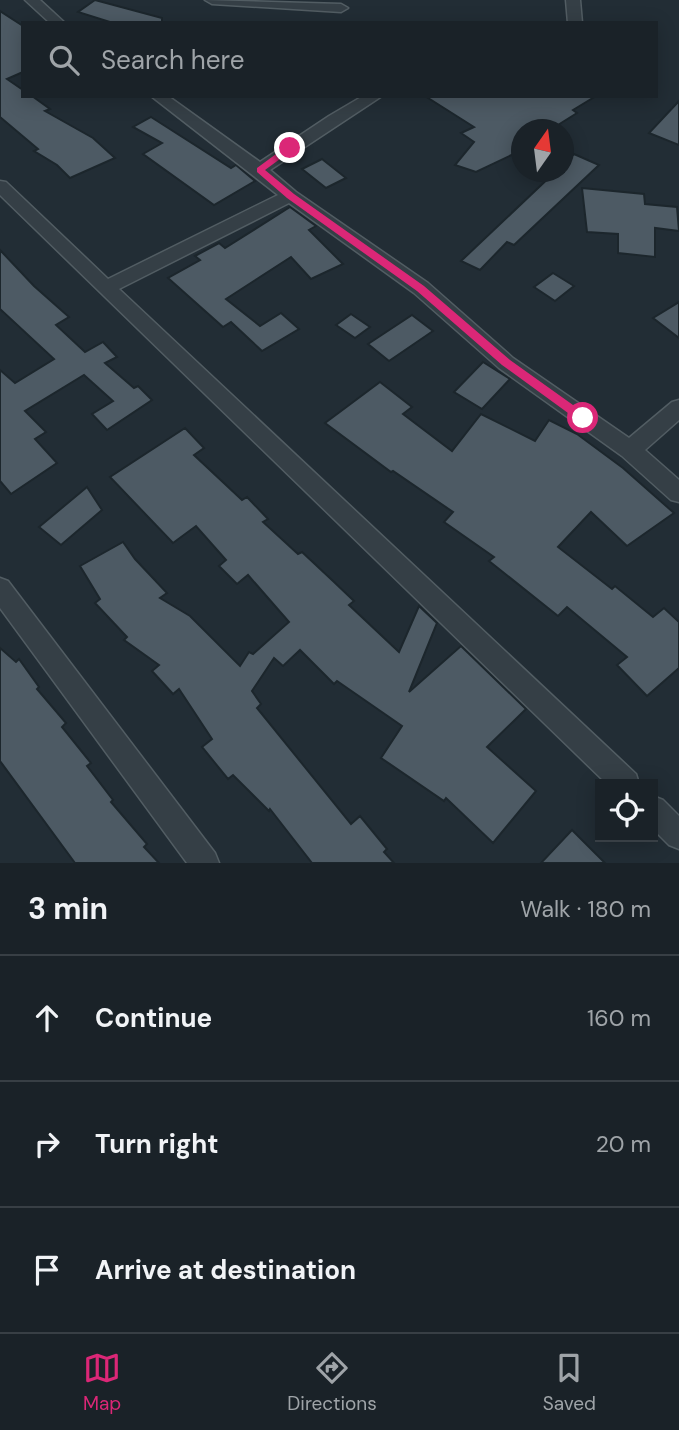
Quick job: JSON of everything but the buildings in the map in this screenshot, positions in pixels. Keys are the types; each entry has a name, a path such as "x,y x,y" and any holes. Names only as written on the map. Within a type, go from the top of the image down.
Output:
{"street":[{"path":"32,0 56,21"},
{"path":"212,0 341,8"},
{"path":"573,0 575,21"},
{"path":"161,98 260,170 290,196 421,288 540,389 630,450 679,493"},
{"path":"260,170 334,119 371,98"},
{"path":"0,186 9,207 107,287 621,779"},
{"path":"107,287 290,196"},
{"path":"630,450 679,408"},
{"path":"0,589 205,863"},
{"path":"658,815 679,835"}],"route":[{"path":"290,148 260,170 290,196 421,288 506,363 583,418"}]}
